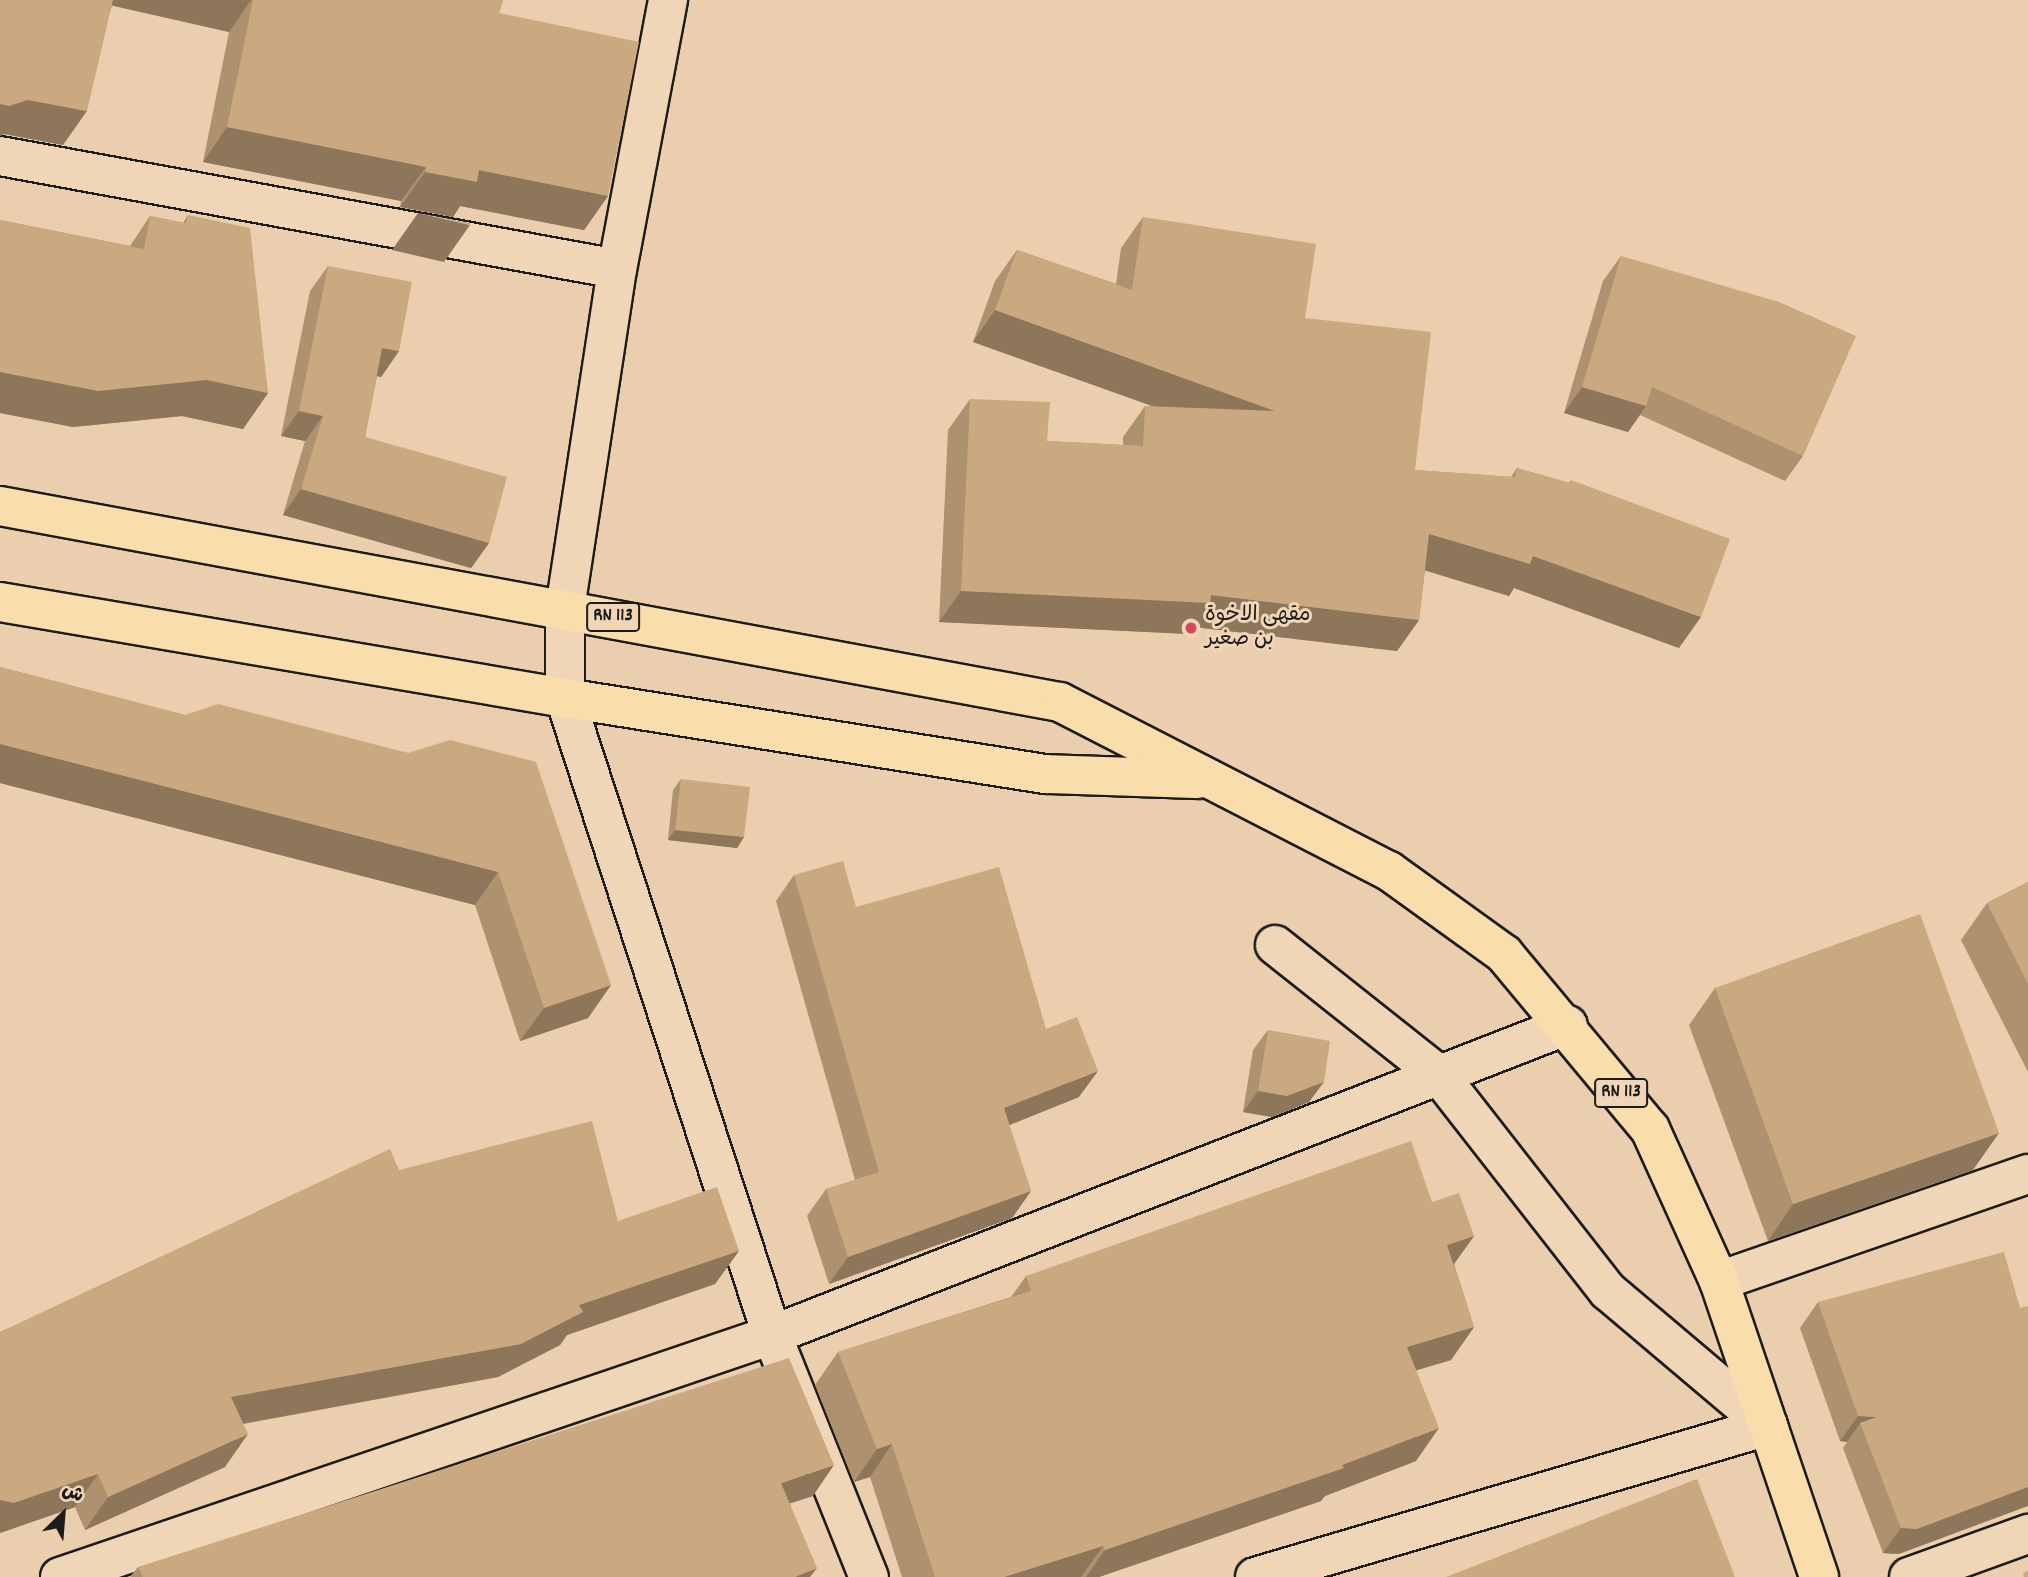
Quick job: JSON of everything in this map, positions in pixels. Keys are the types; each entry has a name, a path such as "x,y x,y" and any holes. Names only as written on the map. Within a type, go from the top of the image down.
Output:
{"main road":[{"name":"RN 113","path":"0,506 565,608 1060,702 1389,870 1504,954 1568,1025 1650,1129 1719,1282 1819,1577"},
{"name":"RN 113","path":"0,602 565,698 1046,774 1209,779"}],"street":[{"path":"668,0 617,269 565,608 565,698 772,1335 869,1577"},
{"path":"0,156 617,269"},
{"path":"1275,945 1439,1075 1608,1292 1768,1426"},
{"path":"60,1577 772,1335 1568,1025"},
{"path":"1719,1282 2028,1174"},
{"path":"1255,1577 1768,1426"},
{"path":"1909,1577 2028,1534"}],"building":[{"path":"0,0 113,0 87,111 28,100 9,106 0,104"},
{"path":"253,0 503,0 499,13 639,42 608,196 479,170 477,182 425,172 426,167 227,127"},
{"path":"418,213 470,223 470,225"},
{"path":"188,215 250,228 268,393 207,380 98,391 0,372 0,220 144,249 150,216 186,223"},
{"path":"1143,217 1316,244 1305,318 1431,332 1415,470 1515,477 1517,468 1570,483 1571,480 1730,539 1701,617 1533,556 1530,564 1429,534 1419,620 1211,595 1210,603 961,591 970,399 1050,402 1047,441 1143,446 1145,406 1275,411 995,310 1017,250 1132,290"},
{"path":"1621,256 1779,302 1856,336 1803,456 1652,387 1646,406 1582,387"},
{"path":"328,266 412,282 399,351 382,348 365,437 507,477 489,543 301,489 323,416 299,411"},
{"path":"0,667 185,715 218,704 408,753 450,740 536,762 611,985 544,1008 498,872 0,744"},
{"path":"681,779 750,787 744,837 675,830"},
{"path":"843,861 856,907 999,867 1046,1029 1077,1017 1098,1071 1004,1108 1031,1191 848,1257 826,1189 879,1172 794,875"},
{"path":"2028,882 2028,984 1987,903"},
{"path":"1920,914 1999,1133 1793,1204 1715,988"},
{"path":"1268,1030 1330,1041 1324,1082 1287,1096 1258,1091"},
{"path":"592,1121 618,1221 717,1187 739,1251 579,1305 583,1312 521,1344 231,1397 248,1434 108,1497 98,1474 14,1503 0,1500 0,1332 390,1149 399,1170"},
{"path":"1411,1141 1432,1202 1459,1193 1474,1236 1447,1245 1474,1327 1407,1347 1439,1428 1342,1465 1344,1468 1105,1550 1103,1546 1004,1577 935,1577 892,1444 877,1449 838,1352 1031,1291 1026,1276"},
{"path":"2004,1252 2020,1308 2028,1306 2028,1487 1917,1529 1901,1528 1860,1423 1877,1417 1858,1416 1818,1302"},
{"path":"789,1358 834,1465 781,1483 817,1568 795,1577 143,1577 138,1567"},
{"path":"1697,1479 1735,1577 1446,1577"}],"place":[{"name":"مقهی الاخوة بن صغير","path":"1191,628"}]}
